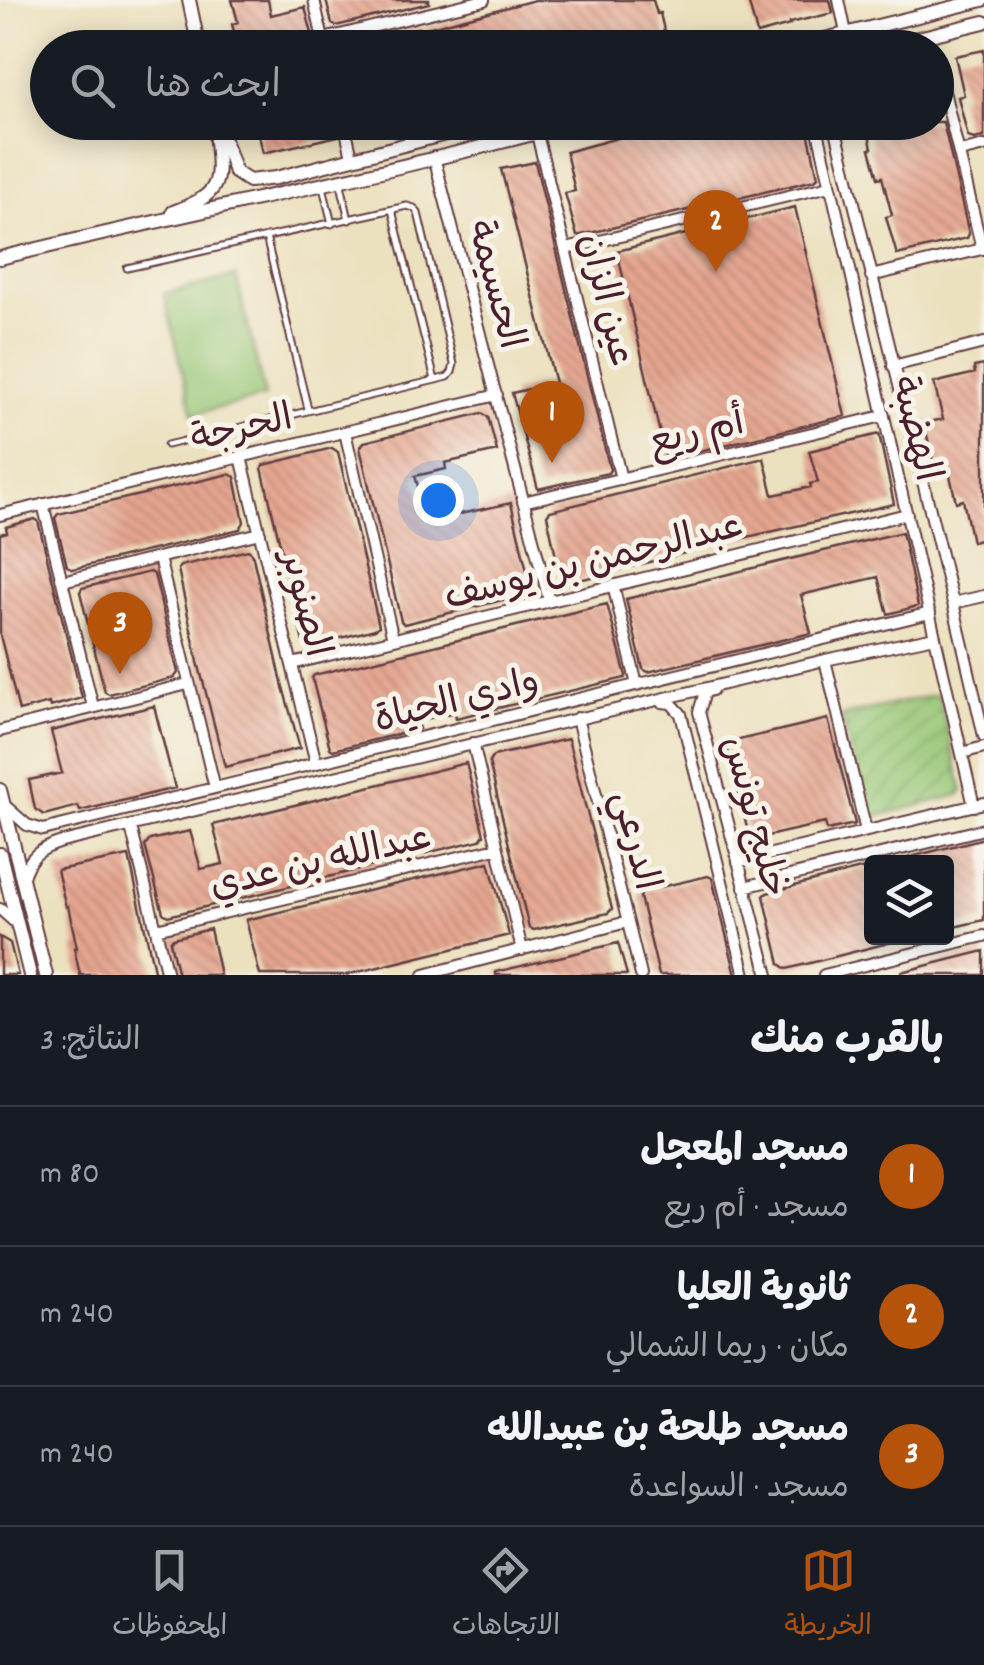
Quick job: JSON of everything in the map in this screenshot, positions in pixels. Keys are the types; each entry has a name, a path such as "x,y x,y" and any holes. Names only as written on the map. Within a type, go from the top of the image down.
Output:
{"street":[{"path":"187,0 194,30"},
{"path":"314,0 321,30"},
{"path":"372,30 484,0"},
{"path":"838,0 845,30"},
{"path":"858,30 983,0"},
{"path":"954,33 984,22"},
{"path":"871,276 982,248 954,128"},
{"path":"138,225 202,200 210,193 218,181 217,140"},
{"path":"223,140 236,172 249,181 422,140"},
{"path":"348,140 352,158"},
{"path":"0,258 510,140"},
{"name":"عين الزان","path":"539,140 621,478"},
{"name":"الهضبة","path":"820,140 962,753 979,804"},
{"name":"الهضبة","path":"838,140 984,736"},
{"path":"960,152 984,146"},
{"name":"الحسيمة","path":"434,157 549,600"},
{"path":"566,249 830,186"},
{"path":"893,366 984,343"},
{"name":"الحرجة","path":"0,515 496,395"},
{"name":"أم ريع","path":"524,502 884,416"},
{"path":"346,432 392,638"},
{"name":"الصنوبر","path":"242,457 316,763"},
{"path":"43,504 93,707"},
{"name":"عبدالرحمن بن يوسف","path":"292,664 908,514"},
{"path":"63,581 260,533"},
{"path":"159,558 215,788"},
{"path":"613,585 636,685"},
{"path":"954,603 984,596"},
{"name":"وادي الحياة","path":"1,797 26,825 43,830 930,613"},
{"path":"886,624 891,646"},
{"name":"وادي الحياة","path":"22,881 32,857 42,848 577,718 936,637"},
{"path":"825,660 866,831"},
{"path":"0,730 188,684"},
{"name":"خليج تونس","path":"725,685 706,692 700,712 768,975"},
{"name":"خليج تونس","path":"646,702 671,702 681,714 745,975"},
{"name":"الدرعي","path":"577,718 641,975"},
{"path":"473,743 522,950"},
{"path":"962,753 984,747"},
{"path":"1,797 46,975"},
{"path":"738,862 979,804"},
{"path":"72,824 76,839"},
{"path":"132,827 167,975"},
{"path":"744,888 984,829"},
{"name":"عبدالله بن عدي","path":"156,929 497,848"},
{"path":"793,850 799,874"},
{"path":"0,858 30,975"},
{"path":"0,909 18,926"},
{"path":"424,975 627,922"},
{"path":"824,975 873,969 984,936"}],"lane":[{"path":"340,180 349,220"},
{"path":"323,184 332,224"},
{"path":"126,268 407,206 414,208 454,364 448,376 435,380 167,445"},
{"path":"392,210 435,380"},
{"path":"266,238 308,409"}],"green space":[{"path":"236,276 265,397 193,414 164,294"},
{"path":"938,694 963,791 871,818 866,814 842,716"}],"building":[{"path":"232,0 268,0 271,15 305,7 311,30 234,30 232,24 238,22"},
{"path":"326,0 429,3 336,26 332,24"},
{"path":"535,0 653,0 664,30 419,30"},
{"path":"748,0 830,0 833,13 772,30 756,30"},
{"path":"984,50 984,137 974,139 968,137 958,97 964,95 955,56"},
{"path":"260,140 320,140 263,153"},
{"path":"610,140 810,140 818,177 577,236 565,193 575,191 566,152"},
{"path":"870,140 947,140 967,238 897,255 886,217 892,215"},
{"path":"535,162 610,470 538,489 512,393 555,383 501,169"},
{"path":"795,207 845,416 666,459 617,251"},
{"path":"984,365 984,539 972,542 963,500 956,502 947,462 934,465 924,423 943,419 934,383 975,373 974,367"},
{"path":"482,413 488,417 497,451 445,463 446,469 415,476 428,521 511,503 531,588 527,594 404,624 360,448 364,442"},
{"path":"879,434 894,504 568,583 561,580 547,515 550,511 764,458 773,495 811,487 810,484 818,482 809,451"},
{"path":"332,448 338,452 379,626 310,646 303,642 262,468"},
{"path":"229,474 235,477 244,522 240,529 73,569 67,566 55,518 58,514"},
{"path":"35,519 82,698 19,711 0,635 0,534 7,532 6,527"},
{"path":"902,532 918,606 888,614 878,577 801,595 811,633 648,672 643,669 626,599"},
{"path":"248,550 252,553 300,748 225,767 178,569"},
{"path":"154,574 178,673 174,678 109,694 105,692 80,592 82,588"},
{"path":"607,604 625,678 456,718 455,712 417,721 419,729 330,748 314,675"},
{"path":"154,706 175,788 80,811 78,806 44,815 35,809 29,780 62,773 51,731"},
{"path":"828,719 855,824 827,830 825,823 750,840 726,743"},
{"path":"568,739 612,909 534,930 529,928 489,762 493,756"},
{"path":"466,763 484,835 480,840 168,916 163,913 145,846 150,840 190,831 201,869 223,864 213,825"},
{"path":"984,838 984,920 954,927 954,855 918,855"},
{"path":"129,856 155,975 80,975 68,906 57,870"},
{"path":"489,862 509,935 346,975 260,975 246,920"},
{"path":"864,868 864,945 880,945 787,969 780,964 764,896"},
{"path":"712,878 736,975 659,975 640,897 643,891"},
{"path":"210,929 220,975 178,975 170,942"},
{"path":"0,937 10,943 18,975 0,975"},
{"path":"618,943 627,975 496,975 496,972"},
{"path":"984,951 984,975 901,975 901,972"}],"place":[{"name":"ثانوية العليا","path":"716,272"},
{"name":"مسجد المعجل","path":"552,463"},
{"name":"مسجد طلحة بن عبيدالله","path":"120,674"}]}
